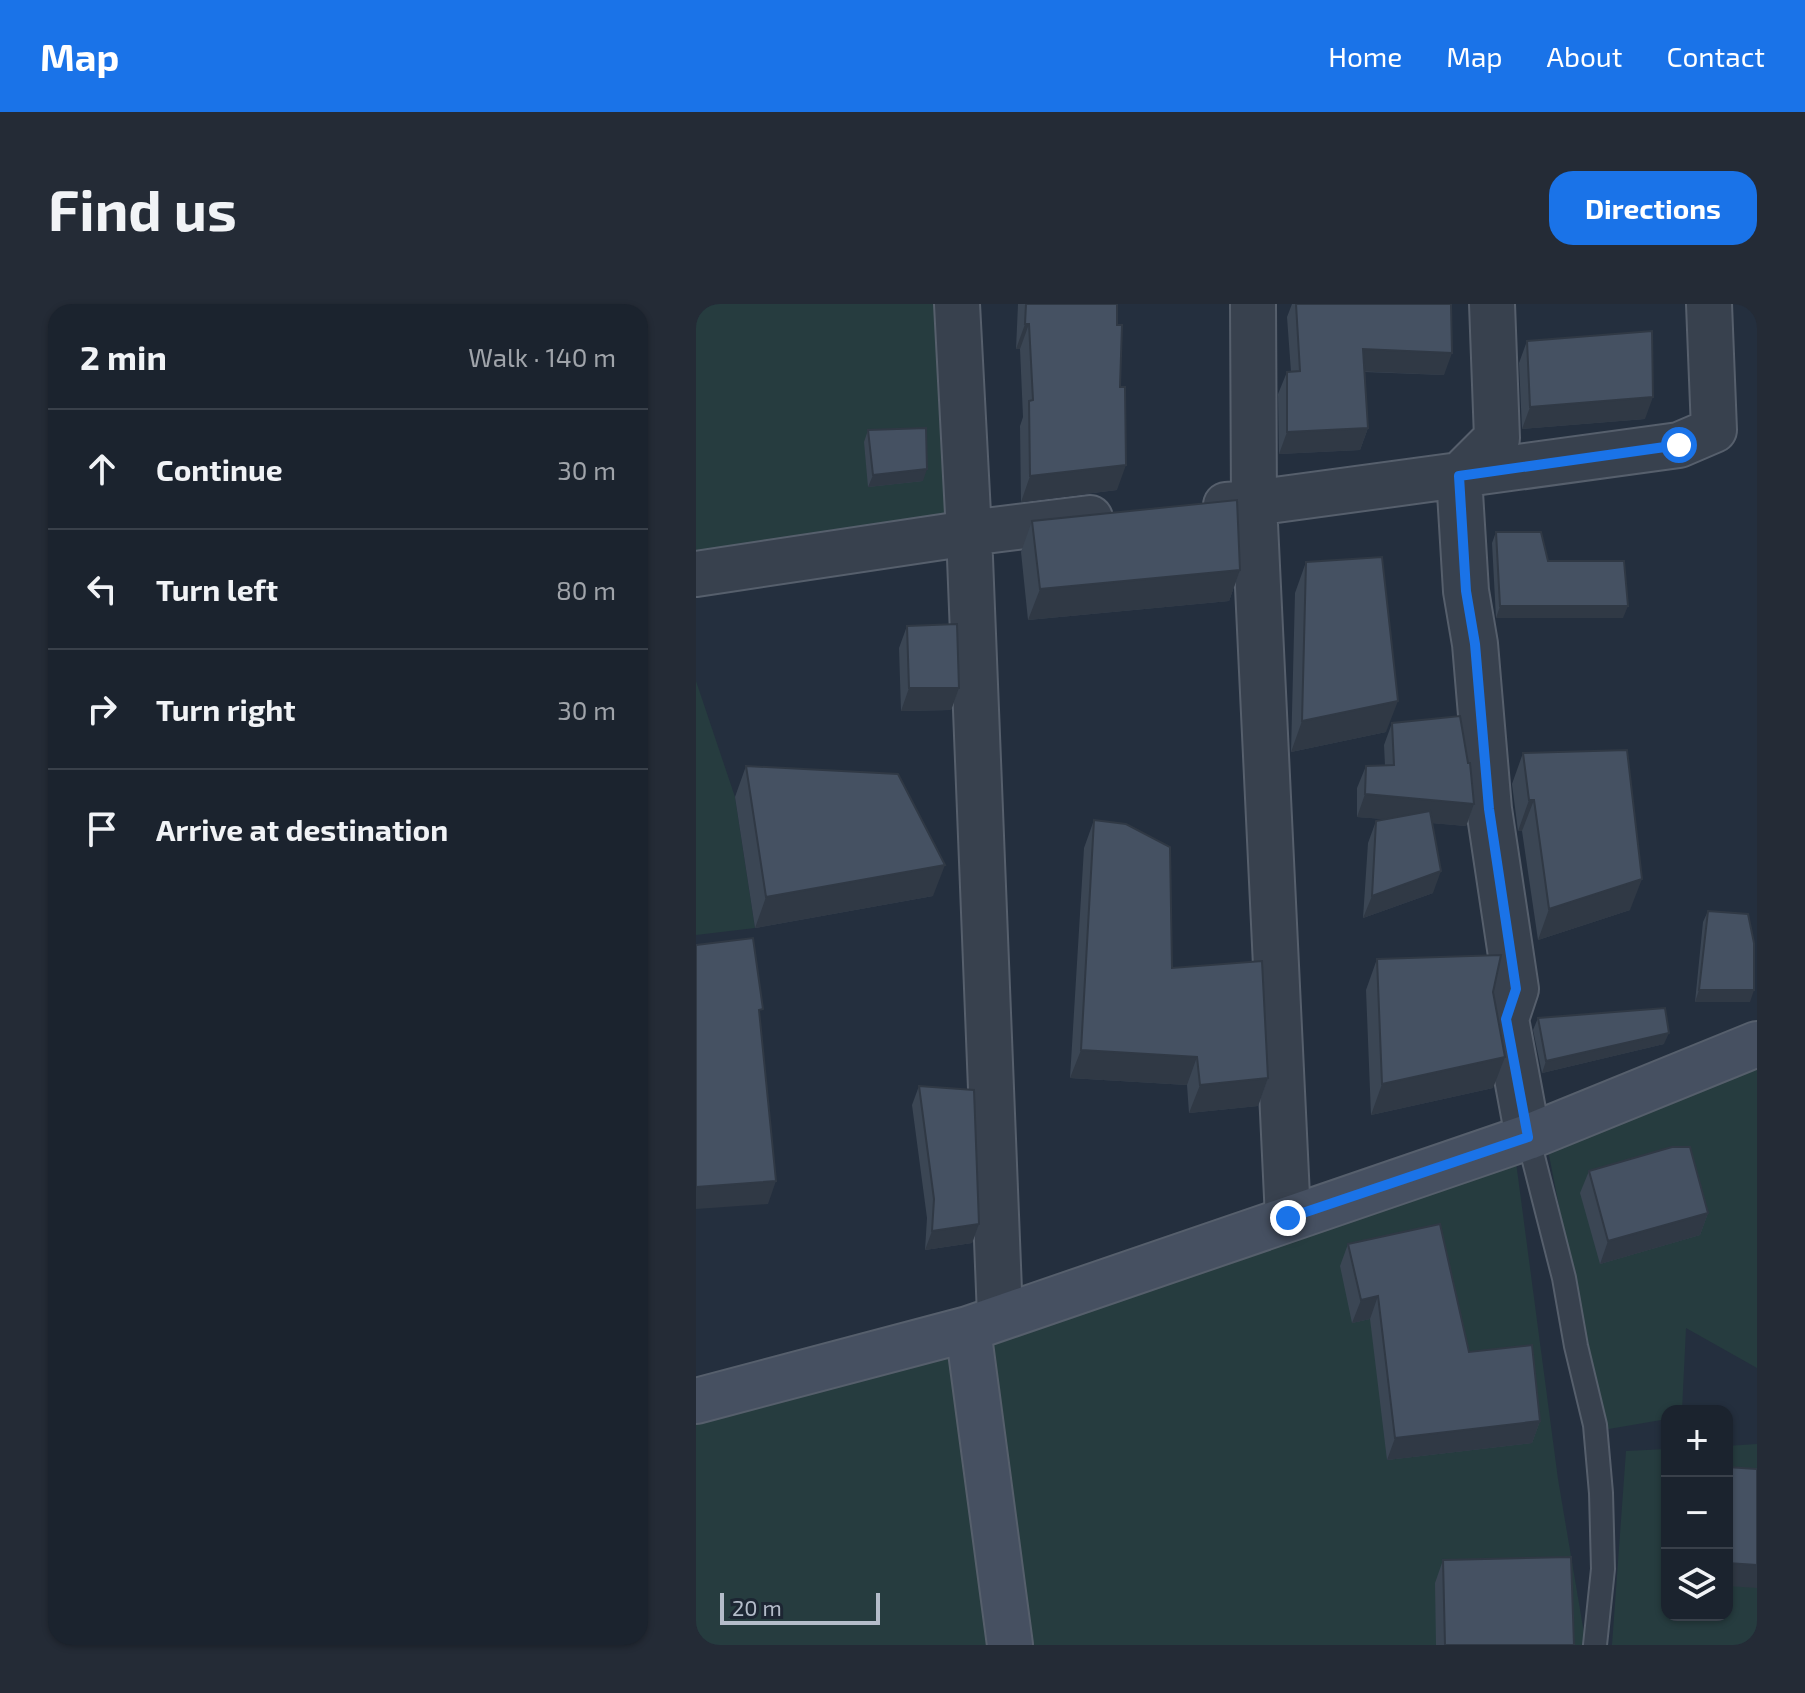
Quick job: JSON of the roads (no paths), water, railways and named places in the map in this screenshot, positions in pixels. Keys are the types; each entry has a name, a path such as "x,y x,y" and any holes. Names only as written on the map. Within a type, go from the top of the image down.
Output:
{"street":[{"path":"957,304 969,533 984,1323 1010,1645"},
{"path":"1253,304 1254,503 1288,1218"},
{"path":"1492,304 1497,438 1459,476 1466,591 1475,644 1489,809 1516,989 1506,1019 1528,1137"},
{"path":"1192,508 1254,503 1679,445 1714,430 1709,304"},
{"path":"696,574 969,533 1131,514"},
{"path":"696,1401 984,1323 1528,1137 1757,1044"}],"lane":[{"path":"1528,1137 1564,1278 1595,1425 1603,1569 1595,1645"}]}
